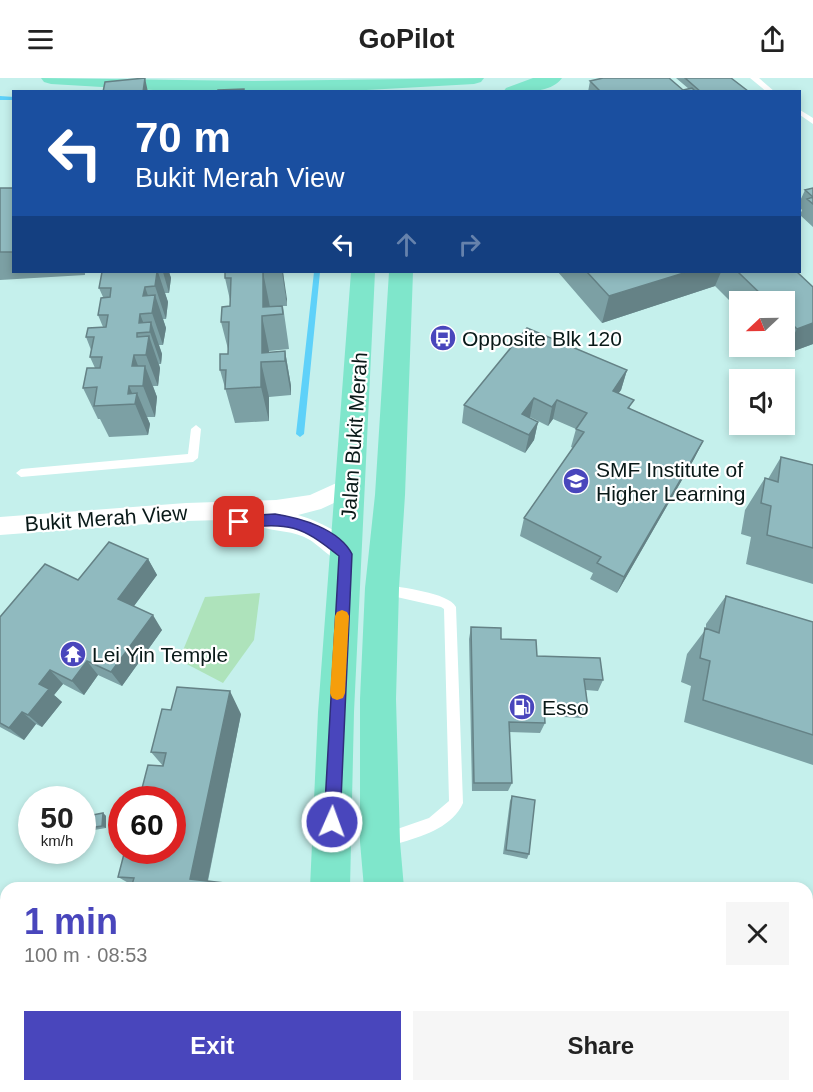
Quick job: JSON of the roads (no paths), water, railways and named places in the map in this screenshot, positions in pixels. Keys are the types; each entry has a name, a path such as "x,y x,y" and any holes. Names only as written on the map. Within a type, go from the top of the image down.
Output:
{"main road":[{"path":"51,78 211,86 319,86 474,78"},
{"path":"519,90 552,78"},
{"path":"211,86 226,90"},
{"name":"Jalan Bukit Merah","path":"330,882 346,554 363,273"},
{"name":"Jalan Bukit Merah","path":"383,882 380,842 378,699 382,588 390,495 401,273"}],"street":[{"name":"Bukit Merah View","path":"3,532 186,512 276,509 313,503 352,484"},
{"name":"Bukit Merah View","path":"3,532 275,520 298,523 318,531 346,554"}],"lane":[{"path":"754,78 769,90"},
{"path":"801,113 813,122"},
{"path":"21,473 193,458 196,429"},
{"path":"380,842 429,826 446,817 456,803 450,607 444,602 382,588"}],"waterway":[{"path":"0,98 12,99"},
{"path":"300,434 317,273"}],"place":[{"name":"Opposite Blk 120","path":"443,338"},
{"name":"SMF Institute of Higher Learning","path":"576,481"},
{"name":"Lei Yin Temple","path":"73,654"},
{"name":"Esso","path":"522,707"}]}
